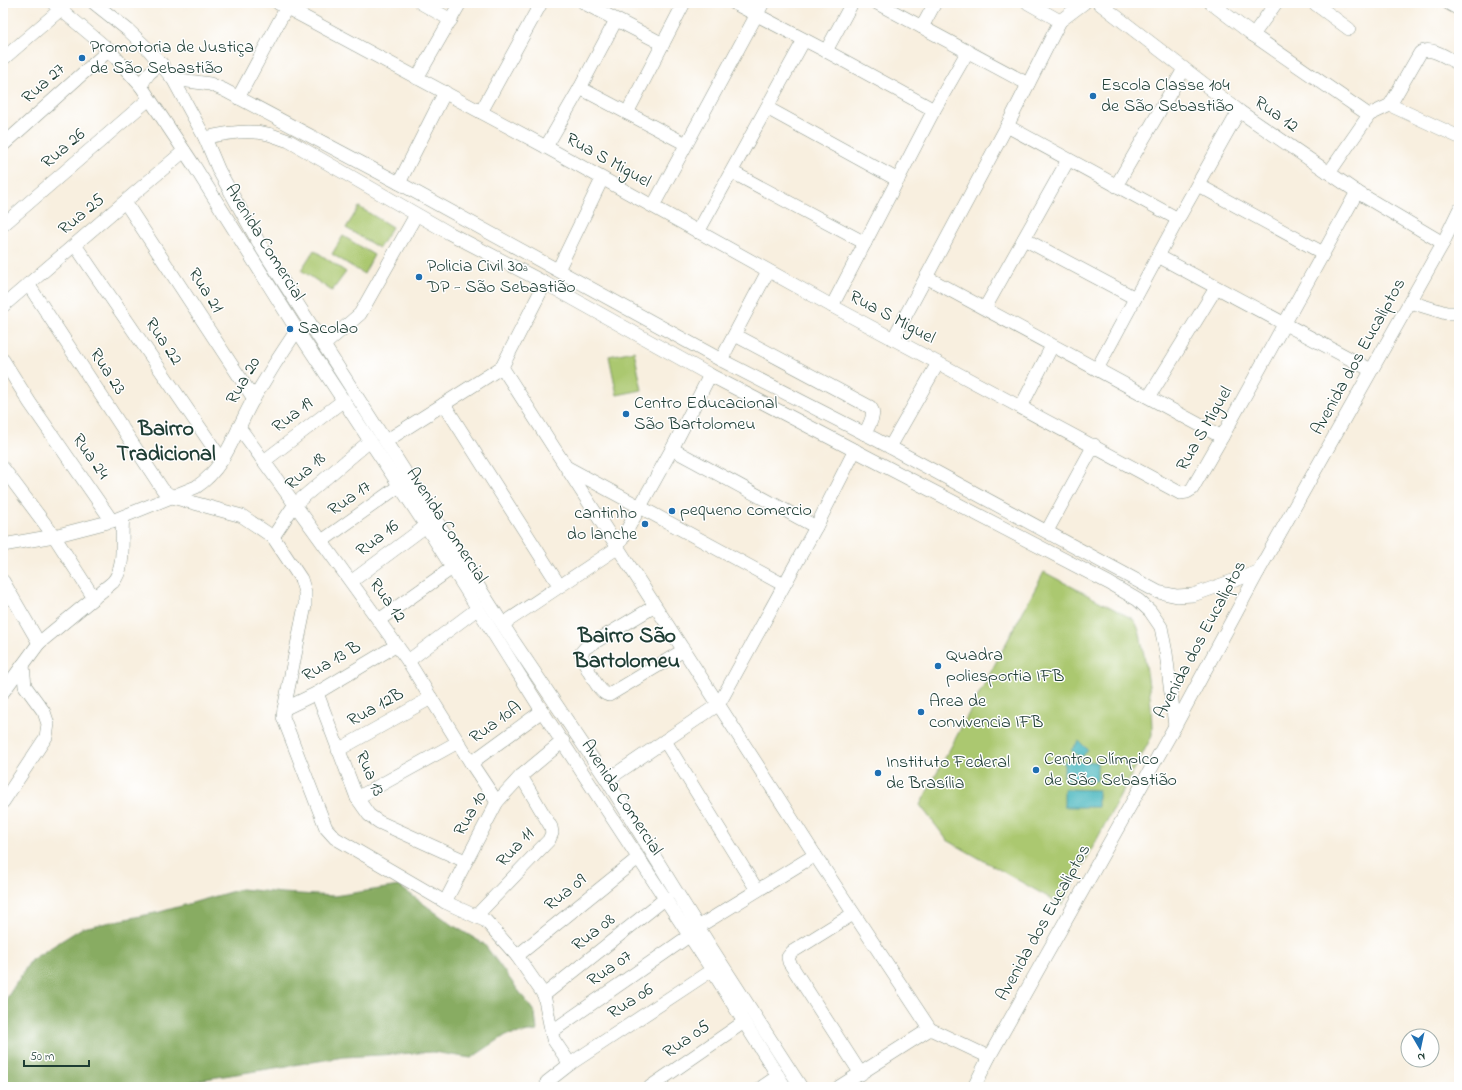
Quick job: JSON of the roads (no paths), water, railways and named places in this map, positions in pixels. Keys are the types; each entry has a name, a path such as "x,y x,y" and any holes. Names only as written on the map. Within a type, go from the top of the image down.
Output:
{"street":[{"name":"Avenida Comercial","path":"94,3 128,30 149,50 173,79 205,138 213,158 263,250 386,441 470,585 478,609 503,650 638,858 666,898 680,910"},
{"path":"420,3 451,20"},
{"path":"417,78 460,3"},
{"path":"481,112 541,3"},
{"path":"584,3 663,44"},
{"path":"626,112 684,3"},
{"path":"734,3 934,110"},
{"path":"653,206 763,3"},
{"path":"826,51 852,3"},
{"path":"877,3 1028,84"},
{"path":"922,27 935,3"},
{"path":"1028,3 1060,21"},
{"path":"893,339 1007,126 1060,21 1084,3"},
{"name":"Rua 12","path":"1099,3 1239,111 1357,192 1443,243"},
{"path":"1211,3 1253,35 1369,115"},
{"path":"1253,35 1276,3"},
{"path":"1314,3 1349,29"},
{"path":"1448,3 1459,8"},
{"path":"238,98 284,4"},
{"name":"Rua S Miguel","path":"284,4 417,78 546,147 832,306 1180,492 1187,492 1192,489 1357,192"},
{"name":"Avenida Comercial","path":"57,6 109,50 141,86 193,164 297,330 452,568 470,585 503,624 607,780 680,910 705,950 801,1087"},
{"path":"3,59 57,6"},
{"path":"546,147 580,88 616,20"},
{"path":"698,232 804,40"},
{"name":"Rua 27","path":"3,145 109,50"},
{"path":"1329,173 1369,115 1390,104 1416,57 1424,50 1430,50 1459,64"},
{"path":"832,306 934,110 968,51"},
{"path":"141,86 145,77 150,71 162,64"},
{"path":"1116,186 1184,69"},
{"path":"173,79 210,84 224,90 402,185 721,360 890,447 1158,592 1177,596 1193,595 1258,572"},
{"path":"580,88 686,144"},
{"path":"394,202 445,92"},
{"name":"Rua 26","path":"3,225 149,99"},
{"path":"1390,104 1459,137"},
{"path":"767,108 898,180"},
{"path":"1097,369 1178,219 1239,111"},
{"path":"1007,126 1178,219"},
{"path":"205,138 228,132 244,132 267,134 289,141 416,215 545,283 710,375 1109,583 1138,600 1150,611 1161,627 1166,653 1175,726"},
{"name":"Rua 25","path":"3,306 184,151"},
{"path":"193,164 201,165 207,163 213,158"},
{"path":"985,308 1068,160"},
{"path":"732,172 865,243"},
{"path":"558,270 602,179"},
{"path":"1198,185 1323,253"},
{"name":"Rua 21","path":"125,202 254,399"},
{"name":"Avenida dos Eucaliptos","path":"974,1087 989,1057 1175,726 1258,572 1443,243 1459,210"},
{"path":"324,345 360,314 416,215"},
{"path":"449,233 454,228 459,216"},
{"path":"1024,239 1135,298"},
{"name":"Rua 22","path":"75,245 222,460"},
{"path":"1158,256 1371,370"},
{"path":"721,360 768,271"},
{"path":"926,277 1222,437"},
{"path":"386,441 502,367 545,283"},
{"name":"Rua 23","path":"28,284 163,490 172,497"},
{"path":"1149,397 1216,288"},
{"path":"1410,302 1446,313 1459,313"},
{"name":"Rua 20","path":"172,497 204,482 222,460 254,399 297,330"},
{"path":"735,335 870,407 874,414 867,457"},
{"path":"1021,407 1052,346"},
{"name":"Rua 24","path":"3,360 30,402 118,519"},
{"path":"890,447 938,363"},
{"path":"502,367 853,914 930,1029 989,1057"},
{"path":"330,380 334,375 341,372"},
{"path":"503,624 559,585 617,548 672,449 710,375"},
{"name":"Rua 19","path":"264,461 344,400"},
{"path":"444,404 559,585"},
{"path":"353,415 358,413 364,407"},
{"name":"Rua 12","path":"239,427 408,660 471,763 497,802"},
{"name":"Rua 18","path":"273,537 295,504 370,441"},
{"path":"1047,531 1094,445"},
{"path":"672,449 816,527"},
{"path":"607,780 719,704 816,527 855,450"},
{"path":"566,467 784,585"},
{"path":"3,468 54,536 94,598"},
{"name":"Rua 17","path":"322,541 399,486"},
{"path":"3,545 54,536 118,519 172,497 242,516 273,537 301,579 305,592 305,606 283,717 326,828 335,838 445,902 486,921 517,956 544,995 553,1039 570,1064"},
{"path":"3,692 39,643 117,578 122,566 121,530 118,519"},
{"name":"Rua 16","path":"352,581 426,526"},
{"path":"379,620 452,568"},
{"path":"1109,583 1116,569"},
{"path":"3,581 39,643"},
{"path":"654,606 585,648 581,653 582,660 592,677 603,693 609,695 684,650"},
{"path":"408,660 478,609"},
{"path":"503,650 514,642"},
{"name":"Rua 13 B","path":"284,708 316,693 397,645"},
{"path":"3,802 46,737 48,724 44,712 25,686 23,665"},
{"name":"Rua 13","path":"316,693 358,798 368,815 379,822 465,861"},
{"name":"Rua 12B","path":"338,750 431,698"},
{"name":"Rua 10A","path":"471,763 542,711"},
{"name":"Rua 10","path":"445,902 497,802 521,776 563,741"},
{"path":"665,741 758,890"},
{"path":"358,798 458,742"},
{"name":"Rua 11","path":"476,916 549,840 552,834 552,827 521,776"},
{"name":"Rua 07","path":"551,1032 694,931 815,855"},
{"name":"Rua 09","path":"517,956 638,858"},
{"name":"Rua 08","path":"544,995 666,898"},
{"path":"853,914 792,952 788,957 789,962 861,1074"},
{"name":"Avenida Comercial","path":"705,950 712,970 785,1087"},
{"name":"Rua 06","path":"549,1087 547,1082 570,1064 712,970"},
{"name":"Rua 05","path":"650,1087 744,1022"},
{"path":"839,1087 930,1029"},
{"path":"762,1087 778,1076"}],"water":[{"path":"1079,741 1088,750 1081,758 1071,750"},
{"path":"1064,761 1097,762 1097,781 1064,779"},
{"path":"1064,789 1098,790 1098,807 1064,807"}],"place":[{"name":"Promotoria de Justiça de São Sebastião","path":"82,58"},
{"name":"Escola Classe 104 de São Sebastião","path":"1093,96"},
{"name":"Policia Civil 30ª DP - São Sebastião","path":"419,277"},
{"name":"Sacolao","path":"290,329"},
{"name":"Centro Educacional São Bartolomeu","path":"626,414"},
{"name":"pequeno comercio","path":"672,511"},
{"name":"cantinho do lanche","path":"645,524"},
{"name":"Quadra poliesportia IFB","path":"938,666"},
{"name":"Area de convivencia IFB","path":"921,712"},
{"name":"Centro Olímpico de São Sebastião","path":"1036,770"},
{"name":"Instituto Federal de Brasília","path":"878,773"}],"district":[{"name":"Bairro Tradicional","path":"166,442"},
{"name":"Bairro São Bartolomeu","path":"627,650"}]}
